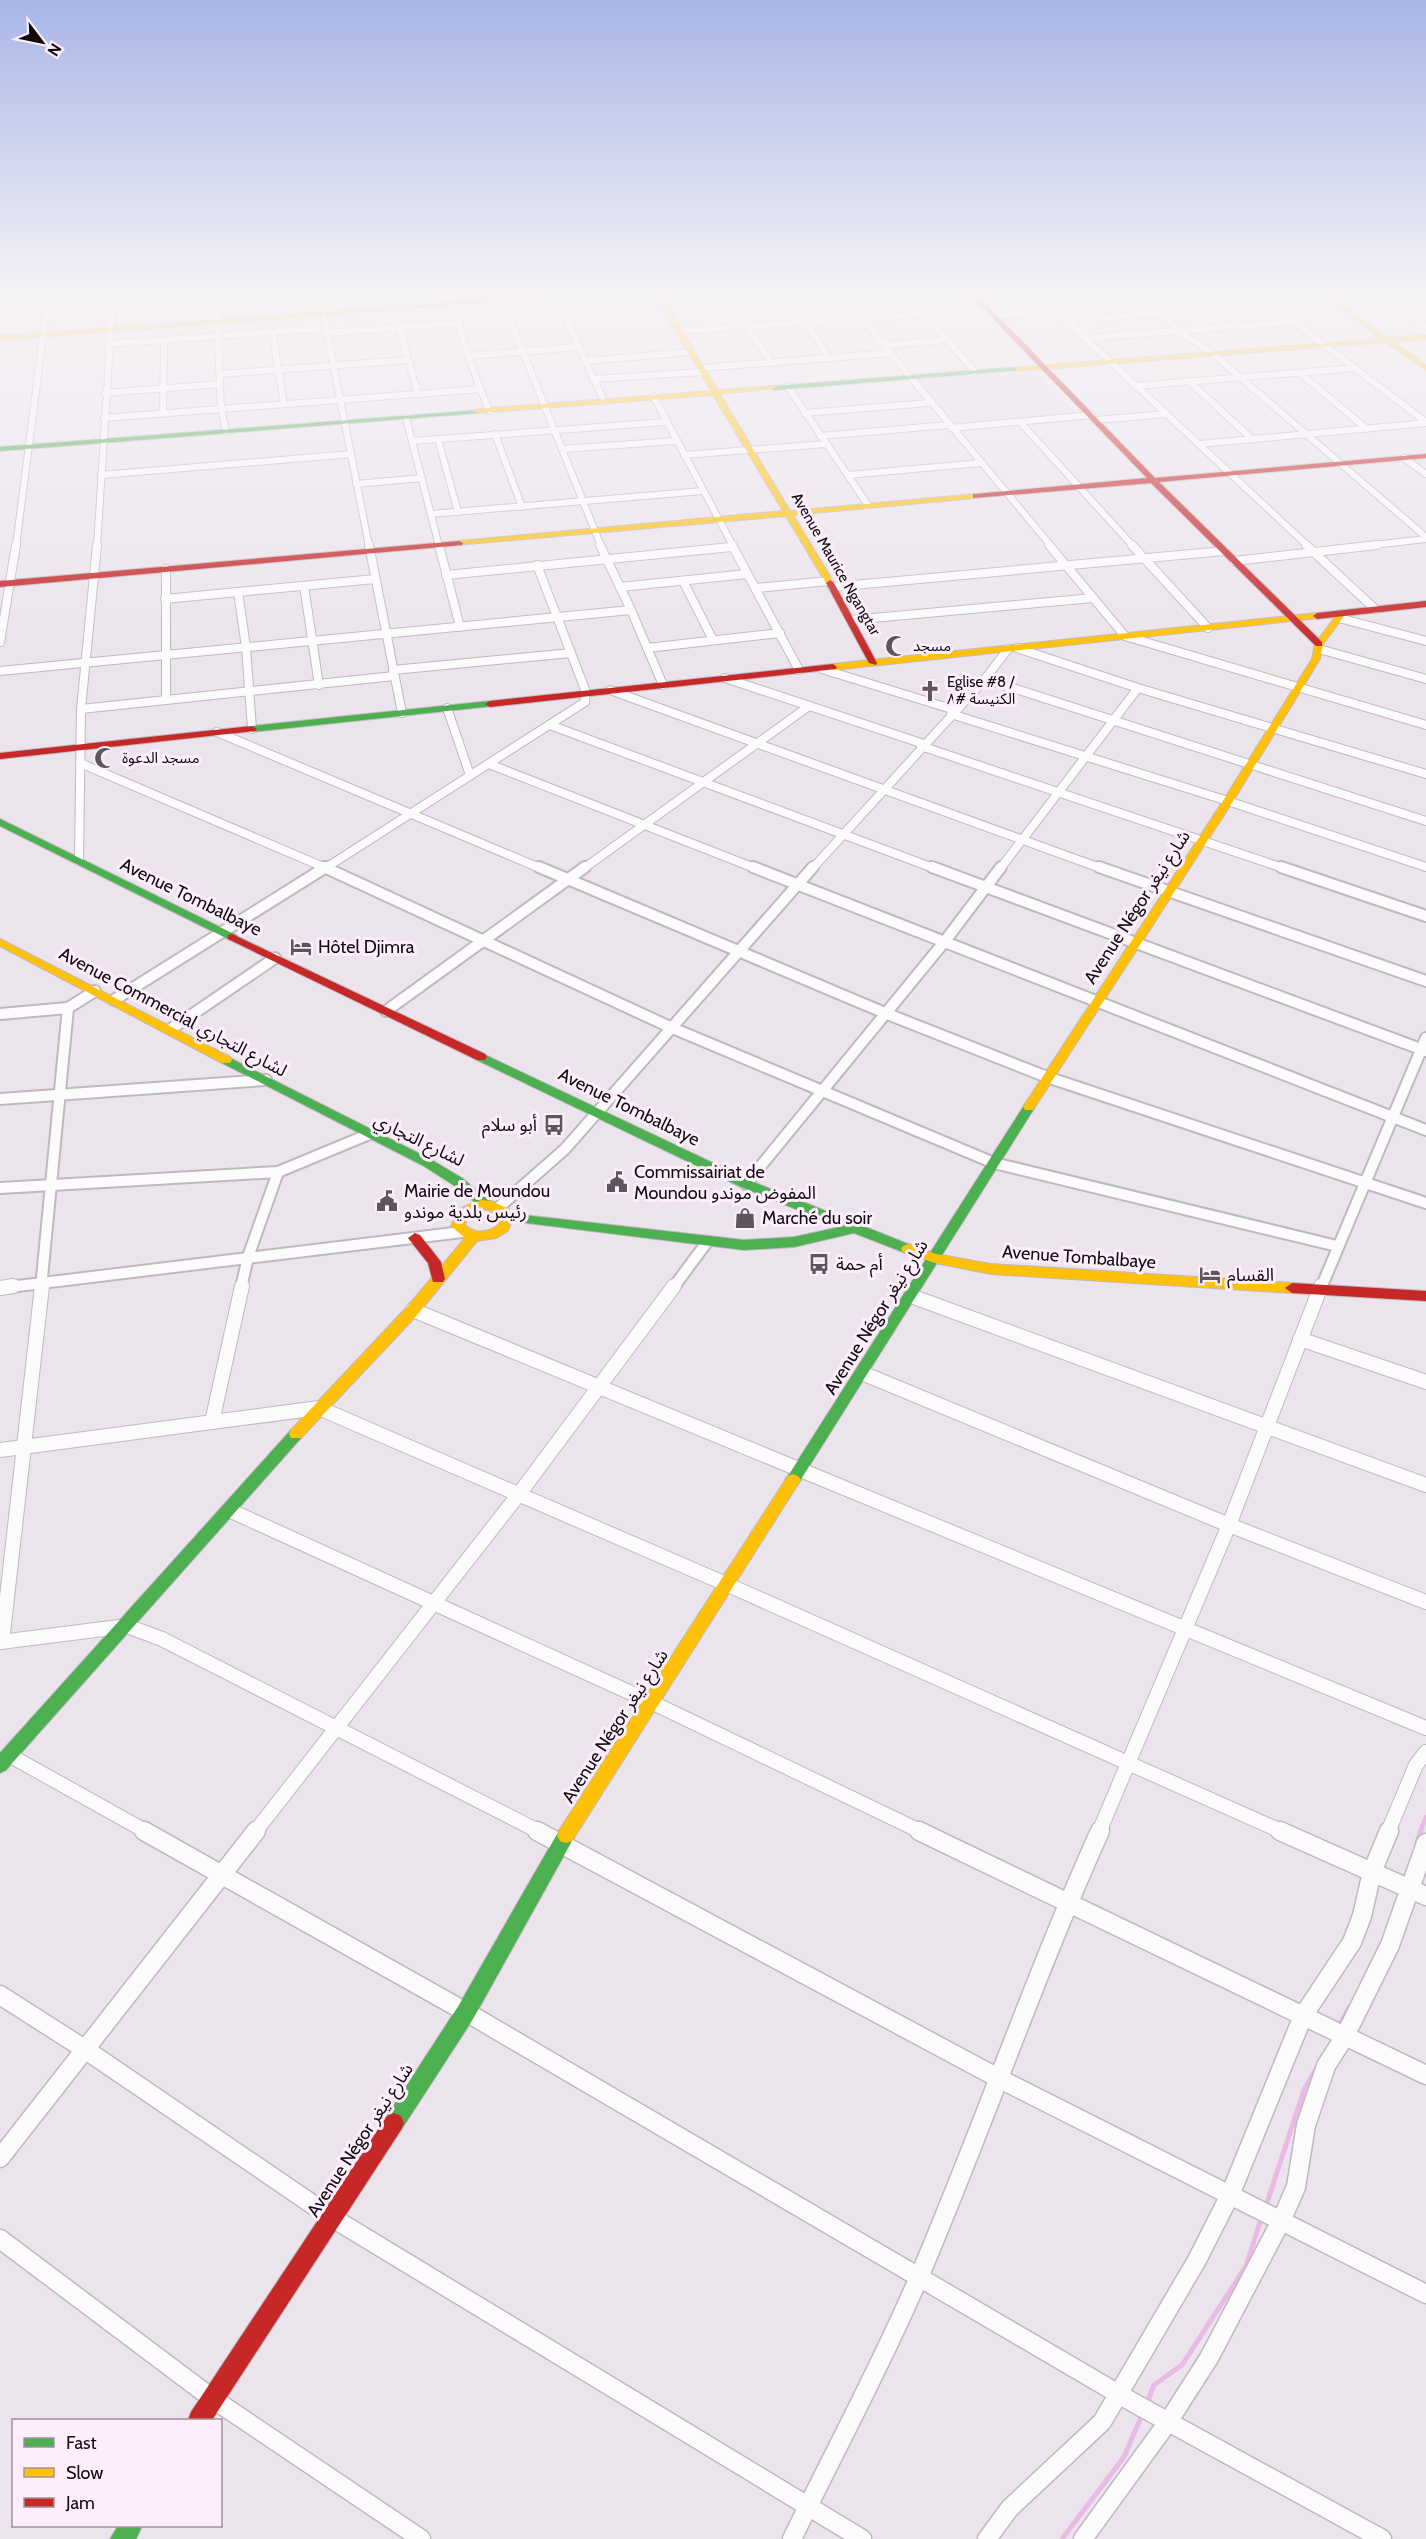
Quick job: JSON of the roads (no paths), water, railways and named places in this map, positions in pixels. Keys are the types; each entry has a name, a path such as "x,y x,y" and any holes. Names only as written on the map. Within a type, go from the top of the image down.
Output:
{"street":[{"path":"0,642 6,584 32,415"},
{"path":"79,861 81,709 95,575 104,418 141,415"},
{"path":"223,415 226,431"},
{"path":"343,415 402,713"},
{"path":"0,449 436,415"},
{"path":"549,415 606,559 621,587 663,685"},
{"path":"662,415 799,670"},
{"name":"Avenue Maurice Ngangtar","path":"728,415 831,584 873,663"},
{"path":"806,415 868,505"},
{"path":"940,415 1125,636 1426,725"},
{"path":"1092,415 1319,646 1426,679"},
{"path":"820,436 1139,415"},
{"path":"1167,415 1375,609"},
{"path":"1227,415 1253,440"},
{"path":"1282,415 1426,538"},
{"path":"1351,415 1367,429"},
{"path":"406,418 460,627"},
{"path":"412,441 665,422"},
{"path":"1020,422 1142,558 1209,628"},
{"path":"1199,444 1426,423"},
{"path":"495,434 522,507"},
{"path":"438,439 459,512"},
{"path":"562,450 676,441"},
{"path":"684,455 826,444"},
{"path":"101,475 351,454"},
{"path":"6,584 1426,456"},
{"path":"1404,458 1426,474"},
{"path":"848,475 980,463"},
{"path":"356,484 422,478"},
{"path":"431,514 703,491"},
{"path":"1412,525 1426,524"},
{"path":"1234,561 1426,538"},
{"path":"446,574 731,547"},
{"path":"756,588 831,584 1224,551"},
{"path":"114,1000 410,815 585,702 586,692 537,565"},
{"path":"166,569 166,700"},
{"path":"621,587 747,574"},
{"path":"165,599 375,579"},
{"path":"684,581 713,640"},
{"path":"304,586 319,685"},
{"path":"238,592 246,647 252,729"},
{"path":"851,620 1093,598"},
{"path":"0,756 586,692 1292,618 1341,615 1426,604"},
{"path":"0,671 631,610"},
{"path":"1341,615 1426,641"},
{"name":"Avenue Négor شارع نيغر","path":"200,2419 466,2012 561,1843 653,1703 1047,1077 1251,765 1319,646 1341,615"},
{"path":"647,648 780,633"},
{"path":"497,1209 565,1149 670,1027 1013,648"},
{"path":"1013,648 1426,774"},
{"path":"81,709 319,685 394,673 570,653"},
{"path":"822,669 1426,867"},
{"path":"725,678 1426,916"},
{"path":"985,679 1426,821"},
{"path":"747,1184 945,941 1111,720 1138,688"},
{"path":"610,690 1024,838 1167,892 1426,981"},
{"path":"386,1011 808,706"},
{"path":"447,708 470,775"},
{"path":"550,725 1135,943 1425,1046 1390,1117 1319,1289 1229,1525 1130,1764 1068,1902 1000,2079 918,2278 792,2539"},
{"path":"217,732 885,1013 1047,1077 1426,1203"},
{"path":"80,763 326,868 670,1027 994,1163 1337,1246"},
{"path":"489,764 1426,1130"},
{"name":"Avenue Tombalbaye","path":"0,822 223,933 747,1184 851,1229 935,1258 991,1269 1426,1296"},
{"name":"Avenue Commercial لشارع التجاري","path":"0,942 171,1029 330,1115"},
{"path":"171,1029 275,958"},
{"path":"0,1014 68,1008 95,991"},
{"path":"68,1008 42,1283 1,1642 127,1626 162,1639 561,1843 1000,2079 1426,2294"},
{"path":"0,1099 266,1080"},
{"name":"لشارع التجاري","path":"330,1115 445,1170 471,1187 497,1209"},
{"path":"0,1188 278,1172 367,1134"},
{"path":"212,1422 248,1257 278,1172"},
{"path":"467,1235 458,1226 461,1213 467,1208 497,1209 707,1242 744,1245 794,1242 851,1229"},
{"path":"0,1288 415,1238 497,1233 503,1228 497,1209"},
{"path":"467,1235 438,1279 413,1310 319,1408 127,1626 4,1760 222,1876 466,2012 1125,2398 1382,2539"},
{"path":"415,1238 434,1262 438,1279"},
{"path":"0,2158 519,1494 707,1242"},
{"path":"911,1296 1426,1485"},
{"path":"413,1310 1426,1728"},
{"path":"1300,1339 1426,1382"},
{"path":"862,1373 1229,1525 1426,1602"},
{"path":"0,1450 319,1408 726,1584 1418,1892"},
{"path":"229,1510 653,1703 1426,2075"},
{"path":"987,2539 1010,2508 1125,2398 1197,2260 1238,2199 1307,2018 1352,1942 1362,1916 1372,1872 1416,1765 1426,1752"},
{"path":"1083,2539 1160,2418 1209,2358 1281,2221 1296,2187 1306,2125 1326,2066 1345,2036 1418,1892 1426,1844"},
{"path":"0,1995 86,2050 331,2217 862,2539"},
{"path":"0,2239 213,2398 421,2539"}],"waterway":[{"path":"1420,1832 1426,1817"},
{"path":"1417,1842 1421,1831"},
{"path":"1339,2026 1350,2006"},
{"path":"1266,2206 1304,2090 1317,2067"},
{"path":"1146,2405 1154,2385 1182,2365 1246,2266 1262,2216"},
{"path":"1062,2539 1124,2457 1142,2415"}],"place":[{"name":"مسجد","path":"896,646"},
{"name":"Eglise #8 / الكنيسة #٨","path":"930,691"},
{"name":"مسجد الدعوة","path":"105,758"},
{"name":"Hôtel Djimra","path":"301,947"},
{"name":"أبو سلام","path":"554,1125"},
{"name":"Commissairiat de Moundou المفوض موندو","path":"617,1182"},
{"name":"Mairie de Moundou رئيس بلدية موندو","path":"387,1201"},
{"name":"Marché du soir","path":"745,1218"},
{"name":"أم حمة","path":"819,1264"},
{"name":"القسام","path":"1210,1275"}]}
